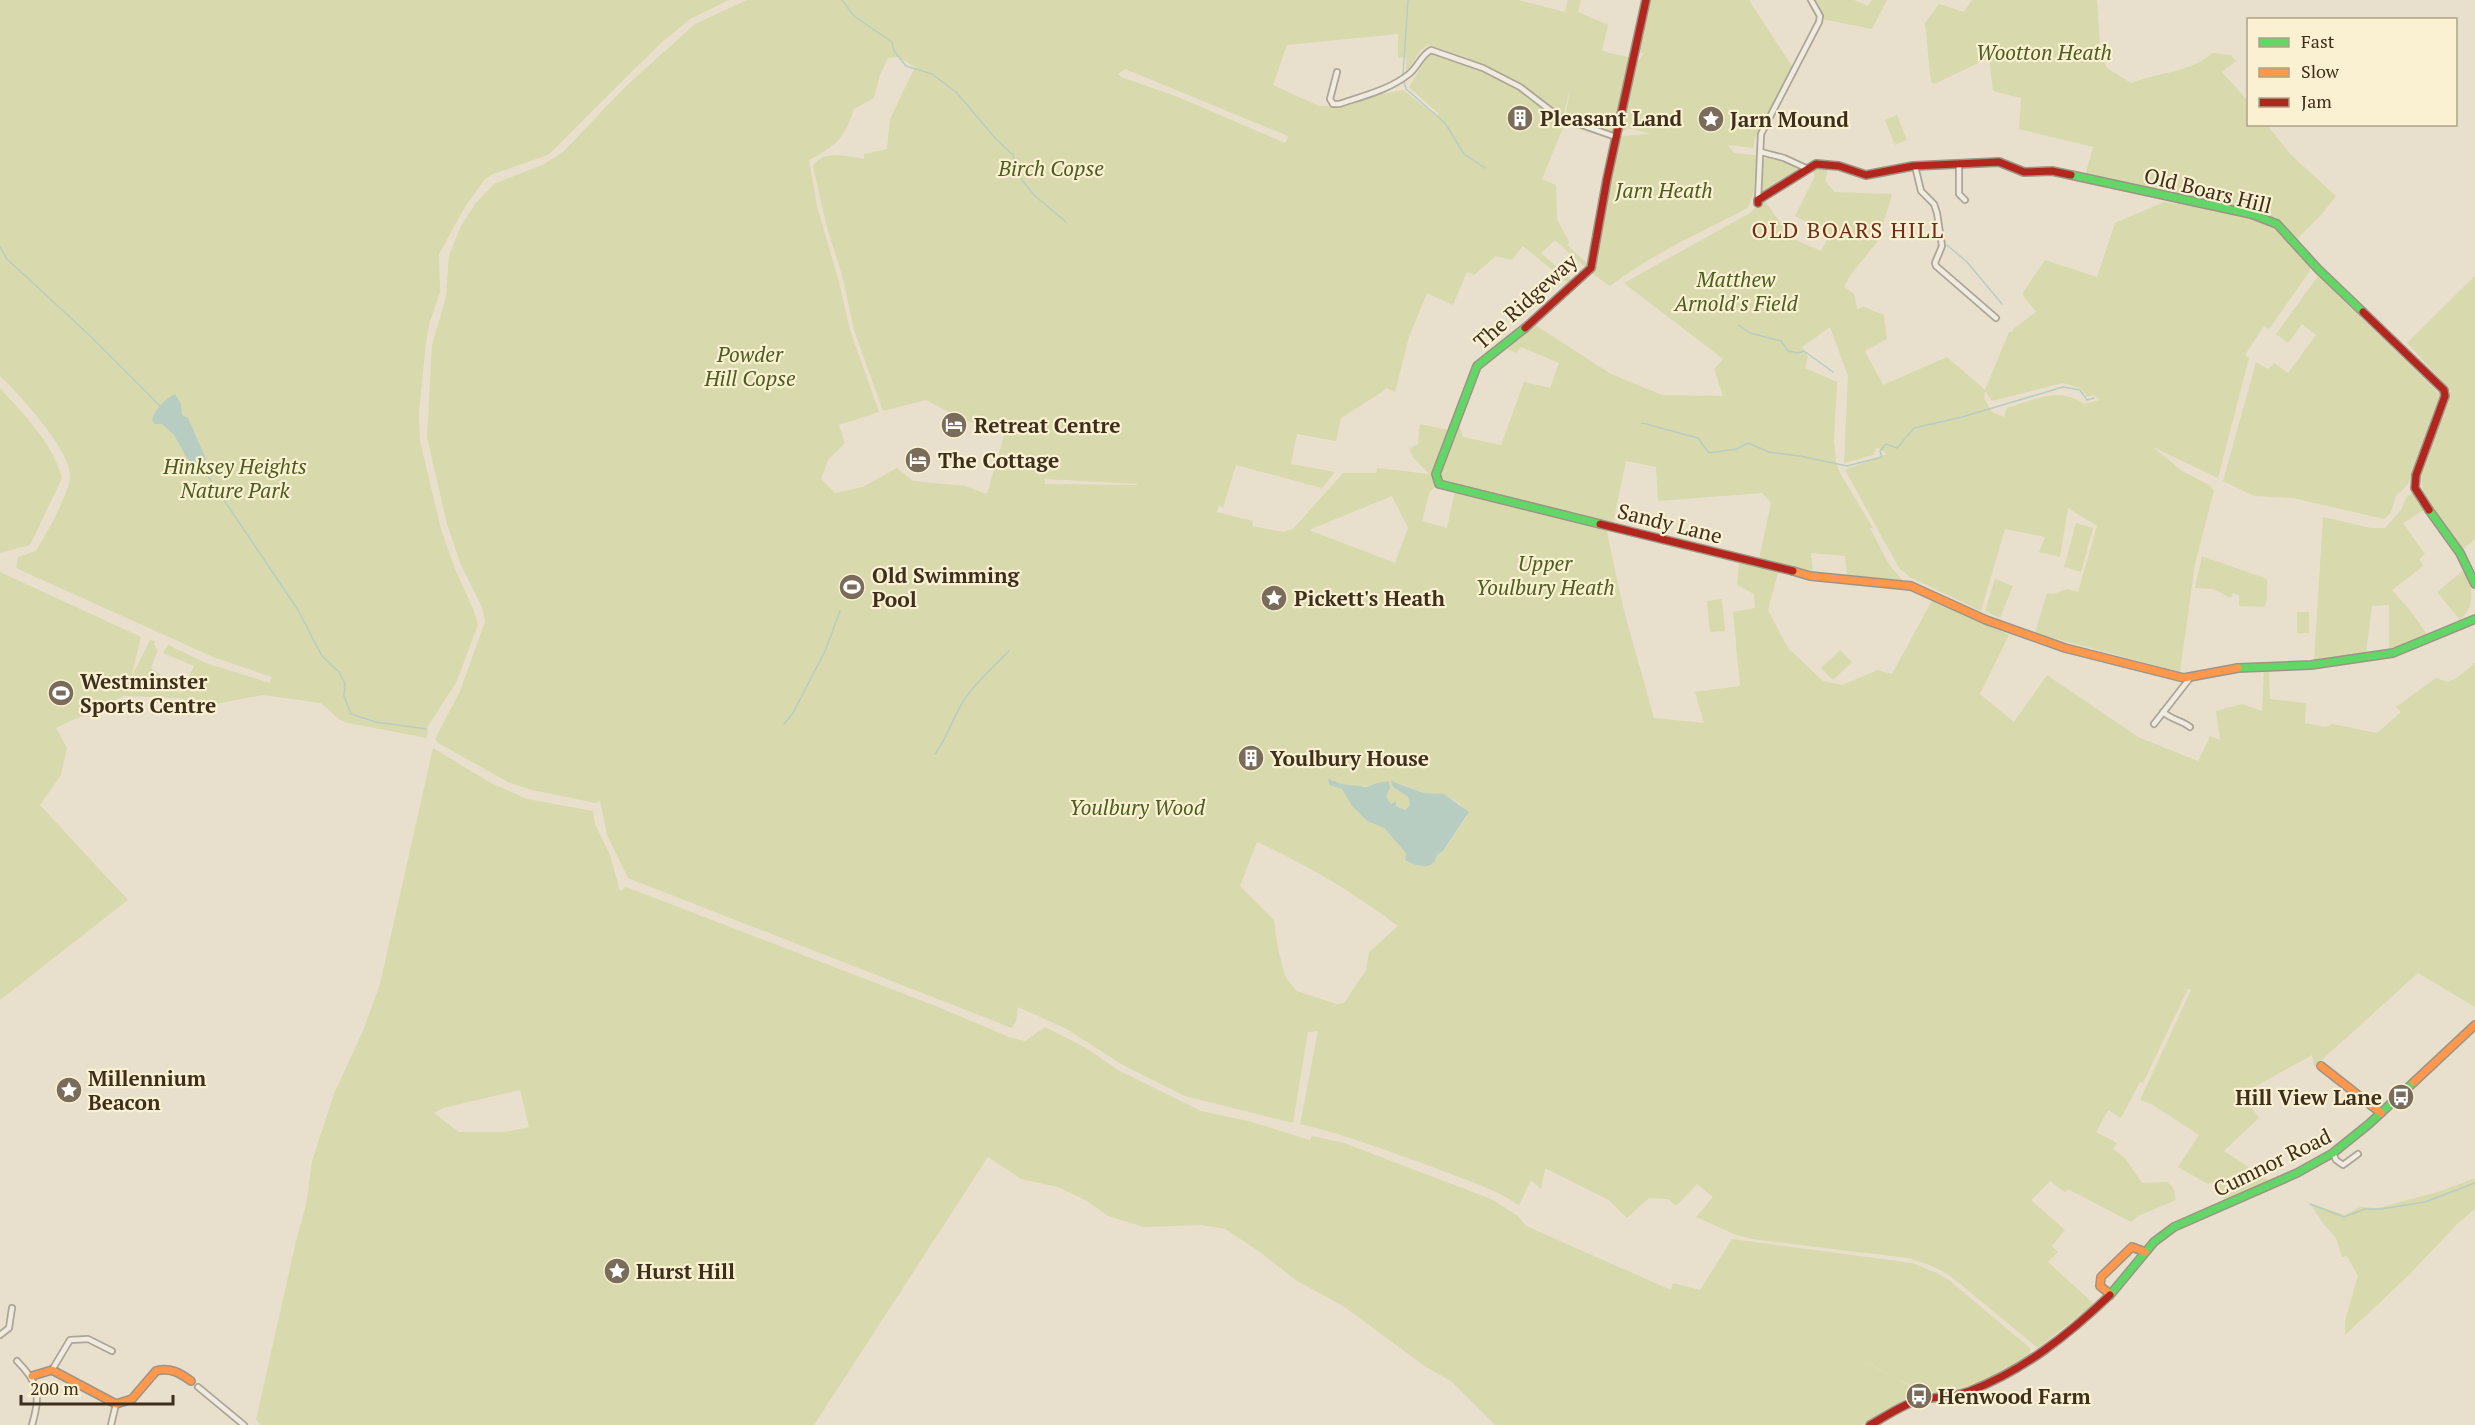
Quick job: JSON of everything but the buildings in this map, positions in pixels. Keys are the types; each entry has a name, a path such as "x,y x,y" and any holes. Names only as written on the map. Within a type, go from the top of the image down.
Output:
{"street":[{"name":"The Ridgeway","path":"1436,479 1477,366 1532,323 1591,268 1616,137 1646,0"},
{"path":"1758,202 1761,134 1820,22 1820,16 1811,0"},
{"path":"1337,72 1330,99 1333,104 1391,86 1411,73 1425,53 1431,50 1483,68 1520,87 1559,117 1616,137"},
{"name":"Old Boars Hill","path":"1761,152 1784,158 1808,169 1816,164 1834,165 1866,175 1915,166 1999,162 2024,172 2052,171 2252,214 2277,224 2318,269 2444,390 2445,396 2416,475 2415,488 2460,553 2475,584"},
{"path":"1959,165 1959,194 1965,200"},
{"path":"1915,166 1921,191 1934,204 1937,213 1942,246 1935,263 1942,273 1996,318"},
{"path":"1758,202 1808,169"},
{"name":"Sandy Lane","path":"1436,479 1439,484 1810,576 1902,583 1986,620 2065,648 2190,678"},
{"path":"2154,724 2190,678 2235,668 2311,665 2393,653 2474,617"},
{"path":"2163,712 2170,718 2182,721 2190,728"},
{"name":"Cumnor Road","path":"1870,1425 1918,1400 1968,1392 2016,1370 2040,1355 2110,1294 2154,1242 2175,1227 2297,1173 2333,1153 2381,1113 2475,1025"},
{"path":"2321,1066 2381,1113"},
{"path":"2333,1153 2336,1160 2343,1165 2358,1154"},
{"path":"2110,1294 2100,1286 2101,1277 2132,1247 2145,1252"},
{"path":"0,1335 9,1328 12,1308"},
{"path":"32,1376 52,1370 70,1340 88,1339 112,1351"},
{"path":"17,1361 32,1376 38,1406 32,1425"},
{"path":"52,1370 116,1404 132,1399 156,1371 162,1369 176,1371 191,1381"},
{"path":"198,1387 244,1425"},
{"path":"111,1425 116,1404"}],"green space":[{"name":"Hinksey Heights Nature Park","path":"0,0 729,0 690,19 661,43 548,155 493,174 485,179 466,205 439,254 440,292 429,325 426,343 419,412 420,441 441,529 478,625 456,683 428,726 427,738 348,723 340,720 321,703 263,695 204,706 180,698 124,696 56,728 67,748 61,775 40,805 128,900 0,1000 0,572 141,637 131,678 150,640 155,641 154,645 158,650 151,668 161,675 158,683 181,693 194,666 163,653 168,645 206,663 270,683 272,677 213,657 16,568 18,557 36,551 60,506 70,479 69,468 54,439 31,409 0,376"},
{"path":"747,0 1518,0 1565,12 1568,0 1581,0 1578,12 1608,25 1602,51 1640,60 1643,53 1632,52 1642,0 1749,0 1793,68 1755,138 1753,148 1728,145 1734,153 1756,155 1754,192 1748,208 1660,254 1610,286 1591,273 1619,136 1652,134 1628,128 1612,139 1564,125 1542,179 1556,185 1557,219 1569,242 1567,245 1589,265 1585,267 1555,240 1541,253 1572,280 1568,283 1523,246 1512,260 1496,256 1474,275 1467,272 1453,305 1427,293 1409,337 1395,392 1386,388 1341,418 1336,441 1297,434 1291,464 1335,472 1322,488 1236,465 1223,508 1219,505 1217,512 1253,521 1252,526 1284,532 1294,528 1343,473 1376,473 1377,468 1429,474 1413,457 1409,449 1418,444 1420,424 1448,430 1459,425 1463,437 1501,445 1524,382 1550,388 1559,363 1521,347 1516,353 1505,348 1535,325 1611,374 1662,395 1723,396 1714,369 1723,359 1624,283 1750,213 1764,200 1791,238 1821,251 1830,235 1795,216 1815,176 1812,169 1829,167 1825,181 1835,192 1892,194 1878,241 1851,274 1844,287 1854,294 1857,309 1864,307 1884,315 1887,339 1865,351 1883,385 1947,357 1985,390 2009,332 2036,312 2022,294 2045,260 2097,277 2115,223 2164,202 2202,207 2255,220 2273,228 2309,263 2310,271 2269,329 2264,326 2245,355 2249,358 2218,478 2153,447 2182,471 2209,485 2214,491 2195,564 2180,672 2035,633 2047,593 2053,594 2067,589 2078,592 2097,526 2068,508 2060,557 2039,552 2045,537 2005,529 1981,611 1910,577 1899,568 1845,470 1887,454 1877,447 1873,455 1844,463 1848,376 1830,327 1802,347 1808,357 1805,368 1837,382 1834,441 1836,462 1840,473 1873,528 1870,528 1888,563 1903,581 1847,575 1845,556 1811,553 1813,573 1780,565 1768,610 1788,648 1823,681 1842,685 1878,670 1892,674 1934,597 2009,635 1980,694 2014,722 2047,675 2138,737 2198,761 2210,736 2220,740 2216,711 2242,704 2262,711 2264,670 2269,670 2270,699 2306,703 2305,723 2325,727 2333,724 2377,733 2401,712 2396,707 2436,678 2448,682 2475,663 2475,1007 2418,973 2314,1067 2312,1055 2242,1094 2259,1118 2224,1151 2270,1181 2225,1200 2213,1182 2208,1184 2178,1167 2199,1135 2153,1105 2140,1100 2191,990 2188,989 2143,1083 2140,1082 2121,1118 2108,1110 2096,1132 2117,1143 2113,1149 2125,1158 2142,1183 2167,1182 2173,1187 2176,1200 2138,1216 2131,1222 2068,1189 2065,1192 2050,1181 2031,1200 2065,1230 2052,1246 2058,1252 2048,1262 2094,1304 2038,1348 1954,1279 1926,1264 1908,1258 1752,1239 1734,1234 1696,1217 1713,1197 1697,1184 1676,1206 1668,1199 1649,1198 1627,1218 1609,1200 1545,1168 1541,1189 1531,1180 1519,1205 1486,1188 1427,1165 1348,1137 1300,1124 1318,1031 1308,1032 1293,1123 1185,1096 1121,1064 1067,1029 1018,1007 1016,1021 1012,1028 628,878 607,835 600,800 596,803 532,790 508,782 438,743 435,739 460,691 485,622 482,607 461,565 447,524 427,437 432,345 446,297 449,255 461,226 475,204 494,184 544,164 563,152 625,87 695,24","holes":["1398,34 1398,58 1406,57 1406,73 1420,51 1428,45 1477,62 1512,79 1563,118 1571,84 1564,124 1518,89 1486,72 1430,53 1409,87 1439,114 1436,116 1403,90 1383,94 1382,91 1345,106 1319,106 1273,85 1287,45","898,57 915,67 890,119 887,149 864,154 864,159 843,155 823,157 813,166 826,224 843,279 854,330 883,411 926,400 966,421 1006,429 987,494 965,486 913,481 897,468 863,487 835,493 821,479 828,460 845,443 839,425 879,412 850,330 817,206 809,160 838,140 847,128 854,109 874,98 880,75 888,58","1125,69 1288,137 1285,143 1178,97 1118,74","2063,383 2082,389 2087,397 2094,395 2100,400 2084,404 2066,396 2046,396 2007,408 2004,417 1992,412 1984,398 1985,391 1992,401","1626,461 1656,467 1658,501 1762,493 1771,503 1759,559 1739,562 1737,585 1754,594 1755,608 1733,612 1740,686 1695,692 1704,723 1654,718 1623,607 1605,522 1613,523","1045,479 1137,484 1045,484","1437,486 1455,491 1447,528 1422,521 1430,491","1392,496 1408,528 1395,563 1309,530","1328,780 1359,786 1377,783 1388,790 1385,797 1391,804 1405,810 1410,805 1408,797 1393,787 1401,784 1424,793 1444,794 1460,804 1467,817 1440,853 1405,860 1406,853 1384,828 1367,821 1352,806 1342,789","1257,842 1330,880 1398,926 1369,952 1366,970 1344,1003 1337,1004 1296,991 1285,976 1274,920 1240,886"]},
{"path":"1807,0 1854,0 1868,6 1872,0 1887,0 1872,29 1817,18"},
{"name":"Wootton Heath","path":"1972,0 2097,0 2101,57 2107,68 2131,83 2185,68 2212,53 2231,55 2236,61 2222,72 2247,100 2247,126 2268,126 2291,155 2336,196 2296,240 2277,218 2085,176 2093,147 2019,129 2021,98 1993,91 1989,58 1934,84 1931,82 1925,23 1939,4 1964,12"},
{"path":"1897,115 1907,140 1895,145 1885,120"},
{"path":"1764,159 1792,164 1799,172 1763,194 1760,193"},
{"path":"2318,276 2440,394 2408,484 2396,496 2391,512 2384,519 2293,498 2254,496 2223,481 2256,362 2268,369 2274,363 2288,373 2316,335 2302,324 2288,343 2276,334"},
{"path":"2475,276 2475,539 2463,549 2435,514 2424,495 2422,484 2422,474 2451,391 2407,343"},
{"path":"0,388 44,441 62,478 30,545 0,553"},
{"path":"2414,493 2424,510 2403,523 2425,554 2419,559 2423,566 2392,590 2428,636 2412,644 2389,649 2389,605 2372,606 2366,653 2314,661 2323,517 2371,528 2385,528 2401,510 2407,496"},
{"path":"2076,523 2093,528 2081,572 2064,567"},
{"path":"2202,556 2267,579 2267,599 2264,607 2239,606 2239,595 2233,593 2231,598 2213,589 2195,588"},
{"path":"2465,569 2472,598 2465,615 2460,620 2437,592"},
{"path":"1995,579 2013,586 2000,618 1985,611"},
{"path":"1722,599 1725,631 1710,632 1707,601"},
{"path":"2297,612 2309,612 2309,633 2297,633"},
{"path":"1840,650 1852,662 1833,680 1821,668"},
{"path":"433,748 491,783 527,799 593,811 595,824 610,855 620,891 626,887 938,1007 1009,1037 1025,1041 1045,1027 1086,1048 1118,1070 1201,1111 1248,1121 1310,1140 1312,1136 1344,1143 1491,1199 1518,1216 1526,1226 1671,1290 1673,1283 1700,1290 1732,1239 1912,1263 1949,1280 2030,1348 2029,1357 1978,1382 1949,1391 1935,1392 1907,1384 1860,1359 1919,1391 1862,1425 1495,1425 1451,1381 1426,1367 1343,1306 1297,1281 1260,1252 1225,1229 1202,1225 1144,1227 1108,1216 1087,1201 1058,1187 1021,1179 988,1157 814,1425 261,1425 256,1420 306,1205 312,1161 334,1094 363,1031 380,984","holes":["520,1090 529,1127 505,1132 459,1132 434,1113 443,1108"]},
{"path":"2475,1178 2475,1209 2345,1335 2345,1321 2358,1276 2347,1256 2342,1257 2336,1238 2310,1203 2345,1215 2360,1207 2378,1208 2441,1191"}],"shaded area":[{"path":"175,394 181,404 182,415 188,418 206,459 196,465 188,460 174,435 162,424 155,424 152,420 160,405"},
{"path":"1328,779 1342,784 1366,787 1391,781 1424,793 1444,794 1469,812 1432,864 1419,866 1405,860 1406,853 1384,828 1367,821 1352,806 1342,789 1329,785","holes":["1391,781 1393,787 1408,797 1410,805 1405,810 1396,806 1396,801 1391,804 1386,797 1390,787 1389,782"]}],"waterway":[{"path":"842,0 854,16 892,42 894,51 906,66 932,74 957,93 995,138 1013,155 1018,175 1035,196 1066,222"},
{"path":"1403,76 1408,0"},
{"path":"1404,81 1406,89 1445,123 1464,154 1485,168"},
{"path":"1947,245 1967,262 2002,304"},
{"path":"0,247 7,259 87,333 161,407"},
{"path":"1738,325 1750,333 1781,341 1788,351 1798,353 1804,351 1833,372"},
{"path":"1642,423 1698,438 1709,453 1737,449 1748,443 1769,452 1847,466 1882,457 1880,451 1886,444 1897,448 1914,428 1962,417 2063,387 2080,390 2087,400 2094,398"},
{"path":"186,443 197,459"},
{"path":"199,463 298,610 322,656 339,672 345,684 344,696 351,714 376,722 426,729"},
{"path":"784,724 793,713 826,649 840,611"},
{"path":"935,754 964,700 1009,651"},
{"path":"2310,1204 2344,1217 2365,1209 2381,1209 2425,1202 2475,1183"}],"traffic: fast":[{"path":"2071,175 2251,214 2277,224 2318,269 2363,312"},
{"path":"1525,328 1477,366 1436,474 1439,484 1600,524"},
{"path":"2429,510 2460,553 2475,584"},
{"path":"2238,668 2311,665 2393,653 2475,619"},
{"path":"2110,1295 2154,1242 2174,1227 2297,1173 2333,1153 2369,1124 2414,1082"}],"traffic: slow":[{"path":"1793,571 1810,576 1911,586 1986,620 2065,648 2184,678 2238,668"},
{"path":"2414,1082 2475,1025"},
{"path":"2321,1066 2381,1113"},
{"path":"2110,1294 2100,1286 2101,1277 2132,1247 2145,1252"},
{"path":"32,1376 52,1370 116,1404 132,1399 156,1371 175,1372 191,1381"}],"traffic: jam":[{"path":"1525,328 1591,268 1607,179 1646,0"},
{"path":"1758,203 1758,200 1816,164 1839,166 1866,175 1913,166 1999,162 2024,172 2052,171 2071,175"},
{"path":"2363,312 2444,390 2445,396 2416,475 2415,488 2429,510"},
{"path":"1600,524 1793,571"},
{"path":"1870,1425 1913,1402 1964,1393 2009,1373 2078,1324 2110,1295"}],"place":[{"name":"Pleasant Land","path":"1520,118"},
{"name":"Jarn Mound","path":"1711,119"},
{"name":"Retreat Centre","path":"954,425"},
{"name":"The Cottage","path":"918,460"},
{"name":"Old Swimming Pool","path":"852,587"},
{"name":"Pickett's Heath","path":"1274,598"},
{"name":"Westminster Sports Centre","path":"61,693"},
{"name":"Youlbury House","path":"1251,758"},
{"name":"Millennium Beacon","path":"69,1090"},
{"name":"Hill View Lane","path":"2401,1097"},
{"name":"Hurst Hill","path":"617,1271"},
{"name":"Henwood Farm","path":"1919,1396"}],"district":[{"name":"OLD BOARS HILL","path":"1848,229"}],"park label":[{"name":"Birch Copse","path":"1051,168"},
{"name":"Jarn Heath","path":"1664,190"},
{"name":"Matthew Arnold's Field","path":"1736,291"},
{"name":"Powder Hill Copse","path":"750,366"},
{"name":"Upper Youlbury Heath","path":"1545,575"},
{"name":"Youlbury Wood","path":"1137,807"}]}
